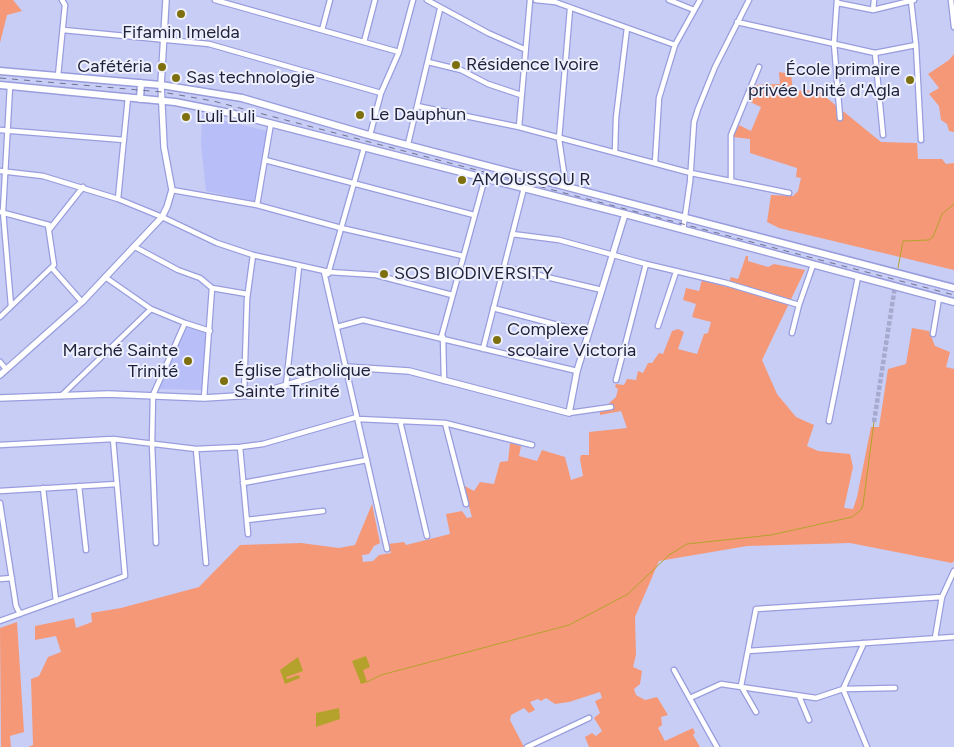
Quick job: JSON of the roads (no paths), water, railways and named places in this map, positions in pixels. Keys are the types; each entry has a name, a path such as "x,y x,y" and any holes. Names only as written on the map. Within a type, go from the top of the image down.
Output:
{"main road":[{"path":"0,71 161,85 242,98 370,135 954,288"},
{"path":"140,99 141,83"},
{"path":"0,85 194,105 625,214 954,302"},
{"path":"449,169 452,156"},
{"path":"616,212 619,200"},
{"path":"758,250 761,238"}],"street":[{"path":"58,76 65,5 62,0"},
{"path":"0,376 82,302 162,217 172,190 164,147 161,85 166,0"},
{"path":"215,0 399,52"},
{"path":"245,7 247,0"},
{"path":"322,30 330,0"},
{"path":"364,42 375,0"},
{"path":"370,135 381,93 399,52 413,0"},
{"path":"427,0 440,9 524,49"},
{"path":"518,127 530,0"},
{"path":"536,0 554,2 675,46"},
{"path":"669,0 694,10"},
{"path":"655,163 660,98 675,46 700,0"},
{"path":"683,230 691,173 694,122 699,104 749,0"},
{"path":"873,10 874,0"},
{"path":"840,118 834,43 838,2 873,10 912,0 920,140"},
{"path":"951,0 954,27"},
{"path":"408,144 440,9"},
{"path":"566,186 560,139 570,9"},
{"path":"737,22 875,53 916,45"},
{"path":"615,152 616,118 627,28"},
{"path":"63,30 210,44 381,93"},
{"path":"875,53 883,135"},
{"path":"428,62 461,70 488,84 521,95"},
{"path":"731,181 731,135 759,67"},
{"path":"10,86 2,212 11,306"},
{"path":"118,199 128,97"},
{"path":"417,106 518,127 691,173 789,193"},
{"path":"258,205 271,123"},
{"path":"0,130 124,140"},
{"path":"364,148 326,272 326,281 387,549"},
{"path":"265,160 474,216"},
{"path":"0,171 43,176 83,187 162,217 217,243 253,255 326,272 376,274 452,295"},
{"path":"444,381 442,331 485,178"},
{"path":"0,317 54,265 50,227 83,187"},
{"path":"483,349 524,188"},
{"path":"172,190 258,205 341,228 463,256"},
{"path":"2,212 50,227"},
{"path":"569,413 577,371 625,214"},
{"path":"512,234 559,240 799,304"},
{"path":"135,247 178,270 200,278 212,288 247,294"},
{"path":"244,395 247,294 253,255"},
{"path":"0,257 6,256"},
{"path":"616,380 646,264"},
{"path":"792,333 799,304 813,265"},
{"path":"286,385 299,267"},
{"path":"52,268 82,302"},
{"path":"504,268 602,290"},
{"path":"658,326 676,272"},
{"path":"106,277 151,309 210,331"},
{"path":"829,421 858,277"},
{"path":"204,398 212,288"},
{"path":"933,334 938,298"},
{"path":"493,308 588,333"},
{"path":"61,396 151,309"},
{"path":"337,327 363,320 577,371"},
{"path":"156,543 152,444 153,395 185,323"},
{"path":"0,362 6,369"},
{"path":"0,398 108,394 204,398 254,395 346,367 409,371 569,413 611,407"},
{"path":"0,445 113,439 196,449 240,447 263,444 357,418 445,423 532,445"},
{"path":"400,421 428,536"},
{"path":"445,423 466,504"},
{"path":"0,621 125,576 113,439"},
{"path":"240,447 248,534"},
{"path":"196,449 206,563"},
{"path":"244,483 367,460"},
{"path":"0,491 117,484"},
{"path":"79,486 86,550"},
{"path":"43,488 56,601"},
{"path":"0,503 16,606 20,614"},
{"path":"247,520 323,511"},
{"path":"935,638 942,597 954,571"},
{"path":"0,579 12,578"},
{"path":"756,712 741,686 756,610 942,597"},
{"path":"748,651 954,637"},
{"path":"864,643 843,689 867,747"},
{"path":"674,670 717,747"},
{"path":"690,698 721,684 816,698 843,689 895,688"},
{"path":"799,696 809,720"},
{"path":"527,747 588,718"},
{"path":"540,741 542,747"}],"waterway":[{"path":"898,268 903,241 929,240 933,237 942,214 954,204"},
{"path":"367,682 381,675 569,625 628,594 669,555 687,544 771,535 852,517 861,510 863,505 874,422"}],"tunnel":[{"path":"874,422 895,286"}],"railway":[{"path":"0,78 162,92 213,101 954,295"}],"place":[{"name":"Fifamin Imelda","path":"181,14"},
{"name":"Résidence Ivoire","path":"456,65"},
{"name":"Cafétéria","path":"162,67"},
{"name":"Sas technologie","path":"176,78"},
{"name":"École primaire privée Unité d'Agla","path":"910,80"},
{"name":"Le Dauphun","path":"360,115"},
{"name":"Luli Luli","path":"186,117"},
{"name":"AMOUSSOU R","path":"462,180"},
{"name":"SOS BIODIVERSITY","path":"384,274"},
{"name":"Complexe scolaire Victoria","path":"497,340"},
{"name":"Marché Sainte Trinité","path":"188,361"},
{"name":"Église catholique Sainte Trinité","path":"224,381"}]}
